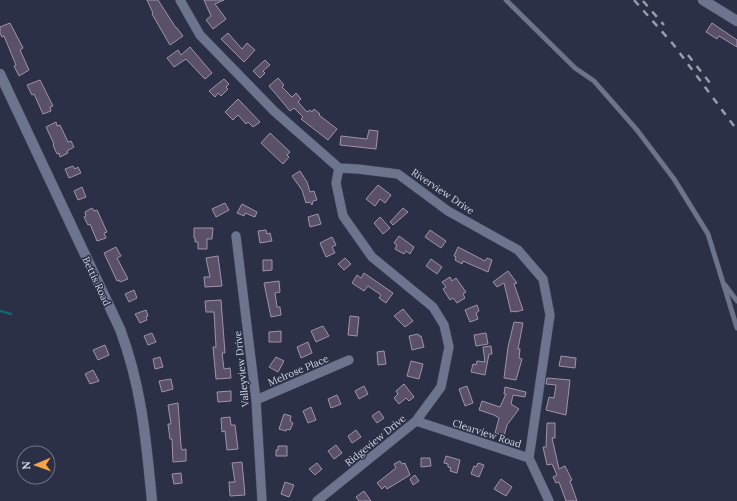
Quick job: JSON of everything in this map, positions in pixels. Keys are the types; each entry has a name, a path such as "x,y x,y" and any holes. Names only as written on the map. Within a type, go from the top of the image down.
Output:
{"street":[{"path":"180,0 200,35 274,111 339,168"},
{"path":"703,0 737,22"},
{"name":"Bettis Road","path":"0,74 120,329 130,357 144,419 152,501"},
{"name":"Ridgeview Drive","path":"317,501 416,421 441,387 449,347 444,325 433,308 372,257 343,216 336,183 339,168"},
{"name":"Riverview Drive","path":"339,168 398,174 448,211 518,250 543,280 550,315 529,458"},
{"name":"Valleyview Drive","path":"236,236 256,400 262,501"},
{"name":"Melrose Place","path":"256,400 349,360"},
{"name":"Clearview Road","path":"416,421 529,458 549,501"}],"lane":[{"path":"506,0 576,68 594,81 637,130 674,179 708,234 737,328"},
{"path":"724,282 737,301"}],"building":[{"path":"147,0 158,0 183,36 170,45 152,14 153,13"},
{"path":"204,0 224,0 215,4 226,19 213,29 206,20 211,16"},
{"path":"10,23 23,48 20,50 29,70 19,76 4,36 2,37 0,33 0,27"},
{"path":"712,23 737,40 737,47 719,36 717,39 706,32"},
{"path":"228,33 242,49 247,43 255,50 244,62 221,39"},
{"path":"190,47 212,73 205,79 186,59 174,67 167,58 178,50 181,55"},
{"path":"265,60 270,65 263,71 265,73 260,78 253,71"},
{"path":"278,78 284,85 282,87 292,97 296,93 301,99 298,102 307,112 310,110 312,112 314,109 320,114 319,115 337,129 328,140 301,119 303,117 294,108 290,111 269,86"},
{"path":"224,79 229,84 226,87 228,89 221,96 218,93 215,97 209,91"},
{"path":"40,80 53,106 50,107 51,111 43,114 34,94 32,95 27,85"},
{"path":"238,99 260,122 253,127 248,122 246,124 238,115 233,120 225,112"},
{"path":"56,122 57,126 60,125 68,142 71,141 74,147 67,151 68,153 60,157 59,153 57,154 46,127"},
{"path":"369,130 378,131 376,149 340,145 341,136 367,139"},
{"path":"270,133 290,152 287,155 289,157 283,164 261,143"},
{"path":"73,166 75,169 78,167 81,173 69,178 65,169"},
{"path":"300,171 307,182 310,192 314,191 317,200 313,201 312,205 310,202 306,203 302,190 292,176"},
{"path":"378,185 391,195 385,203 380,199 375,206 366,199"},
{"path":"82,187 86,197 78,200 74,191"},
{"path":"225,203 229,210 216,217 212,209"},
{"path":"242,204 257,212 255,217 245,213 244,216 237,213"},
{"path":"92,208 94,211 97,210 107,232 104,233 106,238 97,241 90,224 88,225 84,217 86,216 85,212"},
{"path":"403,208 408,212 393,225 390,222"},
{"path":"318,214 321,224 310,227 308,217"},
{"path":"380,217 390,228 383,234 374,223"},
{"path":"194,228 213,228 212,239 207,239 207,249 198,249 198,242 195,242 194,238"},
{"path":"266,230 267,234 270,233 272,241 260,243 258,231"},
{"path":"430,230 446,241 441,248 425,237"},
{"path":"399,236 414,247 410,254 406,251 404,254 395,249 397,245 394,243"},
{"path":"332,237 336,245 332,247 335,253 326,257 320,243"},
{"path":"116,247 121,256 117,258 128,279 120,282 119,280 117,281 104,253"},
{"path":"458,247 485,261 487,258 492,260 488,272 463,261 462,264 455,260 456,257 454,256"},
{"path":"218,256 222,286 205,287 204,277 210,277 206,258"},
{"path":"345,258 351,264 344,270 338,264"},
{"path":"431,259 442,267 437,274 426,266"},
{"path":"263,260 272,260 272,270 263,271"},
{"path":"508,271 517,283 514,284 523,310 511,312 504,283 497,287 493,282"},
{"path":"364,273 393,293 386,303 379,298 381,295 368,286 364,291 352,283 357,275 361,278"},
{"path":"450,277 452,281 456,278 466,292 463,294 465,298 457,303 453,298 450,300 443,289 446,287 442,282"},
{"path":"279,281 280,292 275,293 277,307 280,307 281,315 271,317 264,283"},
{"path":"134,290 137,298 129,302 125,294"},
{"path":"221,300 225,353 222,353 224,369 230,368 231,378 216,379 213,347 216,347 214,312 206,312 205,301"},
{"path":"477,305 479,311 476,313 478,319 470,322 465,310"},
{"path":"403,309 413,321 405,327 394,316"},
{"path":"146,310 148,316 146,317 147,320 140,323 135,314"},
{"path":"350,316 359,317 357,336 348,335"},
{"path":"514,322 523,323 518,349 520,349 519,358 522,359 516,380 504,378 508,347"},
{"path":"323,326 329,336 316,342 311,331"},
{"path":"281,331 281,342 269,342 269,332"},
{"path":"152,333 156,342 148,345 144,336"},
{"path":"486,333 488,344 476,346 474,335"},
{"path":"418,334 421,336 424,347 412,350 409,336"},
{"path":"308,342 312,353 301,358 297,347"},
{"path":"105,345 109,355 98,360 93,350"},
{"path":"491,346 492,354 489,354 485,375 471,372 473,364 476,365 477,361 485,362 483,347"},
{"path":"384,351 386,364 378,365 377,352"},
{"path":"561,356 576,358 575,368 559,366"},
{"path":"160,357 163,367 155,369 153,359"},
{"path":"276,357 284,361 278,372 269,367"},
{"path":"411,361 423,364 419,379 407,376"},
{"path":"93,370 99,381 90,384 85,374"},
{"path":"547,378 570,380 566,415 546,410 549,397 554,398 556,385 546,384"},
{"path":"171,379 173,389 162,392 159,381"},
{"path":"404,384 414,397 409,401 406,398 399,404 394,398 398,394 396,391"},
{"path":"364,386 368,394 359,399 355,391"},
{"path":"467,386 473,403 465,406 459,389"},
{"path":"505,387 526,392 525,397 513,395 511,404 519,409 507,425 504,436 495,433 499,418 479,410 482,401 500,407 506,394 504,394"},
{"path":"231,391 231,401 218,402 217,392"},
{"path":"337,395 341,404 331,408 328,399"},
{"path":"178,403 181,446 182,450 186,449 186,461 173,462 172,439 170,439 168,424 171,424 168,405"},
{"path":"311,407 316,420 308,423 303,411"},
{"path":"379,411 384,418 377,423 372,416"},
{"path":"284,414 291,416 290,421 293,423 290,430 287,429 286,431 279,429"},
{"path":"230,417 231,425 235,425 238,449 227,450 225,431 222,432 221,418"},
{"path":"547,423 555,423 555,438 552,438 559,469 565,466 572,480 570,481 577,501 566,501 559,482 556,483 553,477 557,475 552,464 547,465 543,447 546,447"},
{"path":"356,430 361,437 352,443 348,436"},
{"path":"336,445 342,453 334,459 328,451"},
{"path":"278,446 287,446 287,456 276,456"},
{"path":"446,456 460,460 457,473 450,471 451,468 448,467 448,464 444,463"},
{"path":"421,458 430,458 431,466 421,467"},
{"path":"400,461 402,464 405,463 410,475 387,489 385,486 382,489 377,483 396,468 394,464"},
{"path":"242,462 245,495 230,496 229,482 235,482 232,463"},
{"path":"317,463 322,469 315,475 309,469"},
{"path":"478,463 484,465 479,477 471,474 474,466 476,467"},
{"path":"181,473 182,483 174,484 172,474"},
{"path":"415,475 419,481 413,485 410,479"},
{"path":"501,479 512,487 506,496 494,489"},
{"path":"285,482 294,485 289,497 281,494"},
{"path":"364,491 371,501 359,501 356,497"}],"waterway":[{"path":"0,311 11,314"}],"railway":[{"path":"634,0 673,44 737,130"},
{"path":"643,1 664,25"},
{"path":"688,55 714,88"}]}
